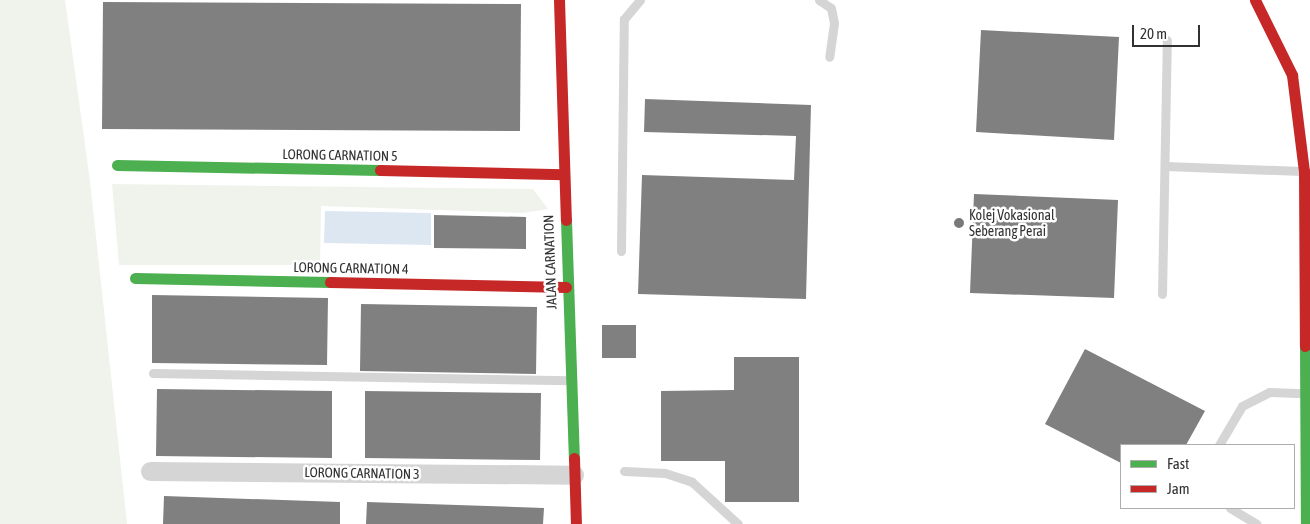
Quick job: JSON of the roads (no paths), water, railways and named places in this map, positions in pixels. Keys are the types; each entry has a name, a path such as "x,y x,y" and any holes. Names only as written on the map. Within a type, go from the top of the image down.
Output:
{"street":[{"name":"JALAN CARNATION","path":"560,0 566,287 576,524"},
{"path":"1255,0 1292,75 1304,171 1307,393 1306,524"},
{"name":"LORONG CARNATION 5","path":"116,165 563,174"},
{"name":"LORONG CARNATION 4","path":"135,278 566,287"},
{"name":"LORONG CARNATION 3","path":"150,471 574,476"}],"lane":[{"path":"620,251 624,18 640,0"},
{"path":"820,0 831,8 834,23 829,56"},
{"path":"1162,294 1167,40"},
{"path":"1164,166 1304,171"},
{"path":"153,373 570,380"},
{"path":"1220,444 1242,406 1269,392 1307,393"},
{"path":"624,471 665,473 692,482 738,524"},
{"path":"1231,509 1242,519 1257,524"}],"place":[{"name":"Kolej Vokasional Seberang Perai","path":"959,223"}]}
